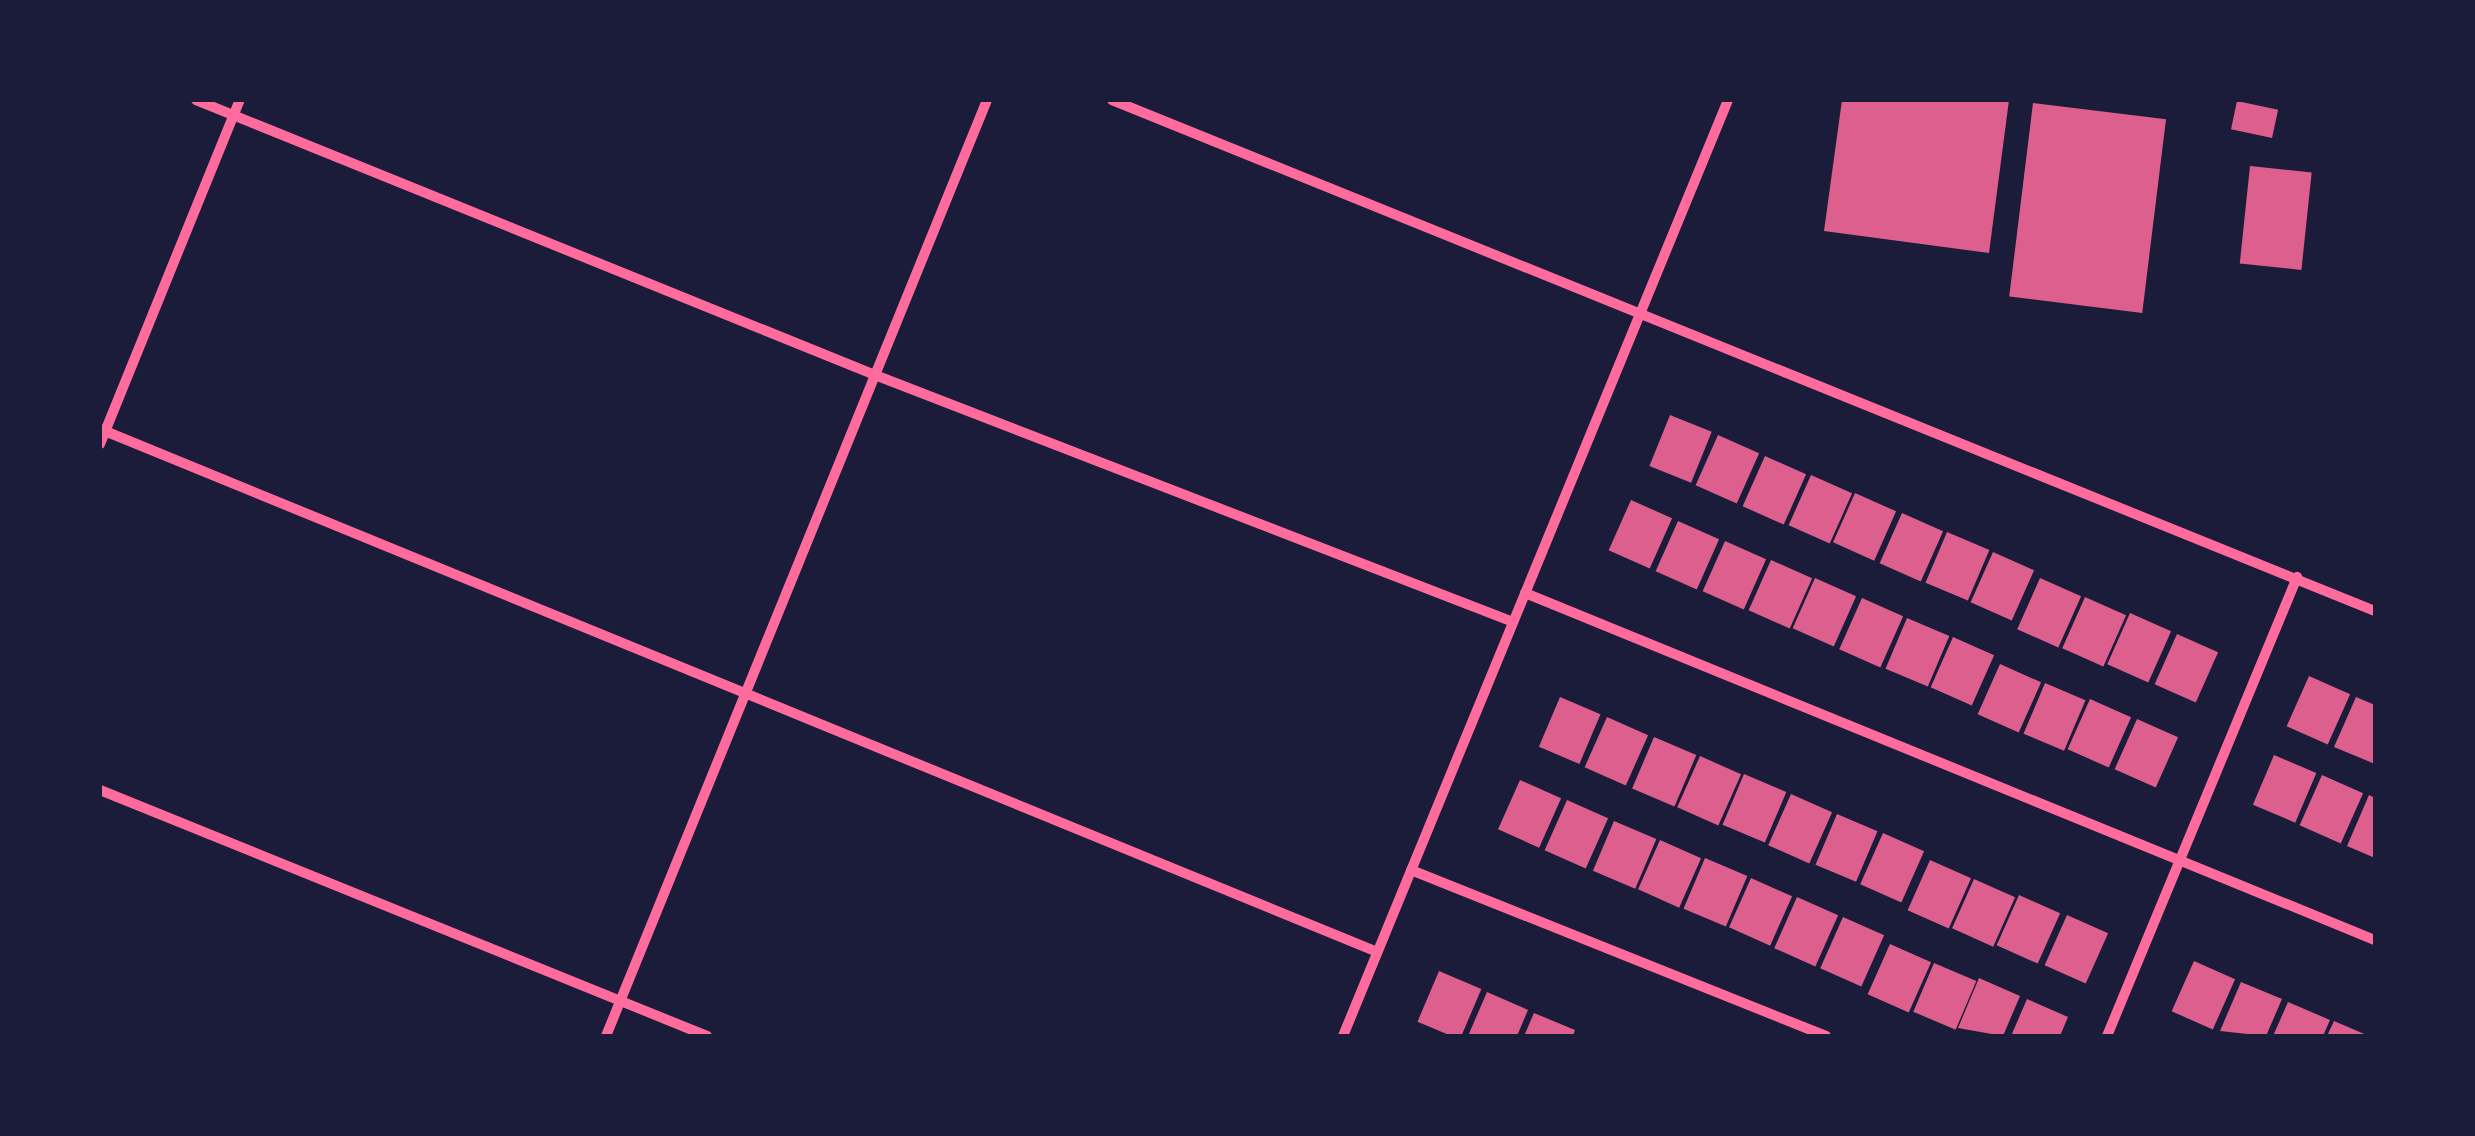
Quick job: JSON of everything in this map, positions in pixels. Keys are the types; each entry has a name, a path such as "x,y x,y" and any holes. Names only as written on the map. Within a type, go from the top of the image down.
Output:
{"street":[{"path":"196,100 875,375 1513,622"},
{"path":"100,444 240,100"},
{"path":"606,1036 987,100"},
{"path":"1112,100 2375,611"},
{"path":"1343,1036 1728,100"},
{"path":"103,430 1377,952"},
{"path":"2107,1036 2297,578"},
{"path":"1525,593 2375,940"},
{"path":"100,790 707,1036"},
{"path":"1411,870 1826,1036"}],"building":[{"path":"1842,100 2009,100 1989,253 1824,231"},
{"path":"2237,101 2278,110 2272,138 2231,129"},
{"path":"2033,103 2166,119 2142,313 2009,297"},
{"path":"2250,166 2312,172 2301,270 2240,263"},
{"path":"1670,415 1712,432 1691,483 1649,466"},
{"path":"1718,435 1759,453 1737,504 1696,485"},
{"path":"1765,456 1806,474 1784,525 1743,506"},
{"path":"1811,475 1852,493 1830,544 1789,525"},
{"path":"1855,493 1896,511 1874,561 1833,542"},
{"path":"1631,500 1672,518 1650,569 1609,550"},
{"path":"1902,513 1943,531 1921,582 1880,563"},
{"path":"1678,521 1719,539 1697,590 1656,571"},
{"path":"1947,532 1989,550 1968,601 1926,583"},
{"path":"1725,541 1766,559 1744,610 1703,591"},
{"path":"1993,552 2034,570 2012,621 1971,602"},
{"path":"1771,560 1812,578 1790,629 1749,610"},
{"path":"1815,578 1856,596 1834,647 1793,628"},
{"path":"2040,578 2081,596 2058,647 2017,629"},
{"path":"2085,597 2126,615 2103,666 2062,648"},
{"path":"1862,598 1903,616 1880,667 1839,649"},
{"path":"2130,613 2171,631 2148,682 2107,664"},
{"path":"1907,618 1949,636 1928,687 1886,669"},
{"path":"2177,634 2218,652 2196,703 2155,684"},
{"path":"1953,637 1994,655 1972,706 1931,687"},
{"path":"2000,664 2041,682 2019,733 1978,714"},
{"path":"2309,676 2350,694 2328,745 2287,726"},
{"path":"2045,683 2086,700 2064,751 2024,734"},
{"path":"1560,697 1601,714 1579,764 1539,747"},
{"path":"2356,697 2375,705 2375,764 2334,747"},
{"path":"2090,699 2131,717 2109,768 2068,749"},
{"path":"1607,717 1648,735 1626,786 1585,767"},
{"path":"2137,719 2178,737 2156,788 2115,769"},
{"path":"1654,737 1696,755 1674,807 1632,789"},
{"path":"2274,755 2316,773 2295,823 2253,805"},
{"path":"1700,756 1741,774 1718,825 1677,807"},
{"path":"1744,774 1786,792 1765,843 1723,825"},
{"path":"2322,775 2363,793 2341,844 2300,825"},
{"path":"1520,780 1561,798 1539,848 1498,829"},
{"path":"1791,794 1832,812 1809,863 1768,845"},
{"path":"2369,795 2375,798 2375,858 2347,846"},
{"path":"1567,800 1608,818 1586,869 1545,850"},
{"path":"1837,814 1878,831 1856,882 1816,865"},
{"path":"1614,821 1656,839 1635,889 1593,871"},
{"path":"1883,833 1924,851 1901,902 1860,884"},
{"path":"1660,840 1701,858 1679,908 1638,889"},
{"path":"1705,858 1747,876 1726,927 1684,909"},
{"path":"1930,860 1971,878 1949,929 1908,910"},
{"path":"1751,878 1792,896 1770,946 1729,927"},
{"path":"1974,879 2015,897 1993,947 1952,928"},
{"path":"2019,895 2060,913 2038,964 1997,945"},
{"path":"1797,897 1838,915 1815,966 1774,948"},
{"path":"2067,915 2108,933 2086,984 2045,965"},
{"path":"1843,917 1884,935 1861,986 1820,968"},
{"path":"1890,944 1931,962 1909,1013 1868,994"},
{"path":"2194,961 2235,979 2213,1030 2172,1011"},
{"path":"1934,963 1976,981 1956,1030 1913,1012"},
{"path":"1439,971 1481,989 1461,1036 1451,1036 1418,1022"},
{"path":"1979,978 2020,996 2003,1036 1958,1028"},
{"path":"2241,982 2282,999 2266,1036 2220,1031"},
{"path":"1487,992 1528,1010 1517,1036 1468,1036"},
{"path":"2027,999 2068,1017 2060,1036 2011,1036"},
{"path":"2288,1002 2330,1020 2323,1036 2273,1036"},
{"path":"1534,1013 1575,1030 1573,1036 1524,1036"},
{"path":"2334,1021 2369,1036 2327,1036"}]}
